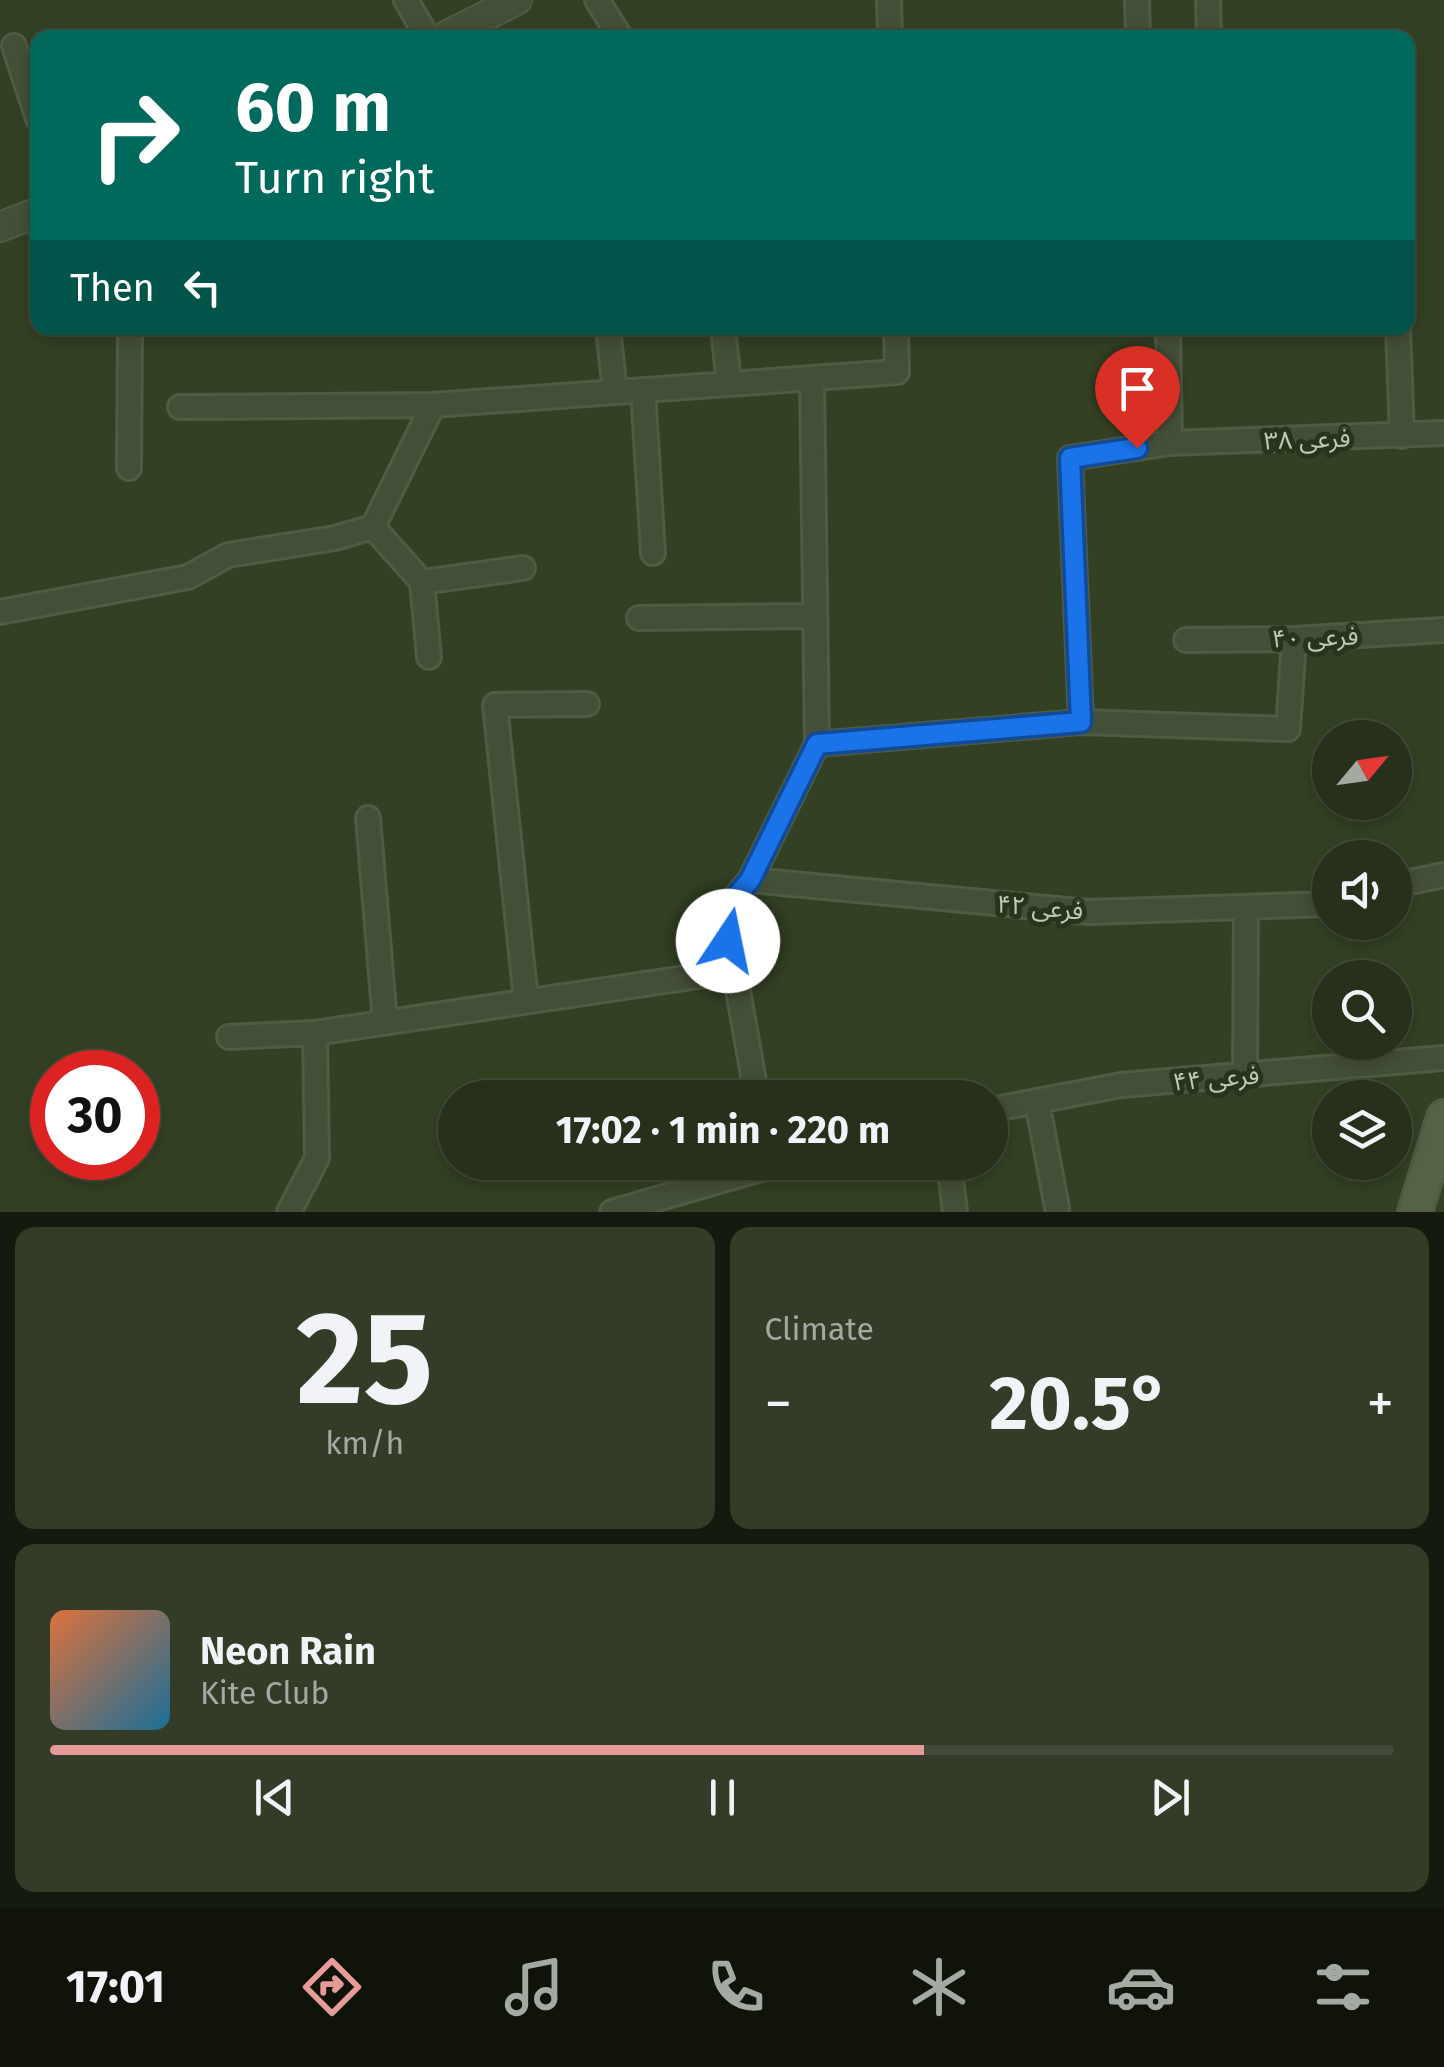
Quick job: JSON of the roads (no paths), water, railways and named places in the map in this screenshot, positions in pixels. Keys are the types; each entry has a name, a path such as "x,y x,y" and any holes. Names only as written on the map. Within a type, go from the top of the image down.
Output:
{"main road":[{"path":"1415,1212 1444,1117"}],"street":[{"path":"406,0 423,30"},
{"path":"479,28 517,0"},
{"path":"597,0 615,30"},
{"path":"890,0 890,30"},
{"path":"1137,0 1138,30"},
{"path":"1208,0 1209,30"},
{"path":"14,46 30,95"},
{"path":"0,227 30,215"},
{"path":"129,468 130,335"},
{"path":"609,335 615,392"},
{"path":"724,335 729,384"},
{"path":"180,407 433,404 897,372 896,335"},
{"path":"1168,335 1170,443"},
{"path":"1398,335 1402,436"},
{"path":"753,1080 724,911 750,880 817,744 812,378"},
{"path":"643,390 654,553"},
{"path":"0,612 188,577 228,555 335,538 373,527 433,404"},
{"name":"فرعی ۳۸","path":"1081,722 1070,458 1170,443 1444,433"},
{"path":"373,527 422,582 428,656"},
{"path":"422,582 523,568"},
{"path":"638,618 815,616"},
{"name":"فرعی ۴۰","path":"1186,640 1294,639 1444,630"},
{"path":"817,744 1081,722 1288,729 1294,639"},
{"path":"526,1002 495,705 588,704"},
{"path":"368,818 385,1022"},
{"path":"1412,882 1444,875"},
{"name":"فرعی ۴۲","path":"750,880 1089,912 1312,905"},
{"path":"1245,1076 1246,907"},
{"path":"229,1037 315,1033 732,971"},
{"path":"290,1212 317,1158 315,1033"},
{"name":"فرعی ۴۴","path":"1008,1107 1122,1085 1444,1058"},
{"path":"1037,1101 1058,1208"},
{"path":"612,1212 721,1180"},
{"path":"951,1180 955,1212"}]}
